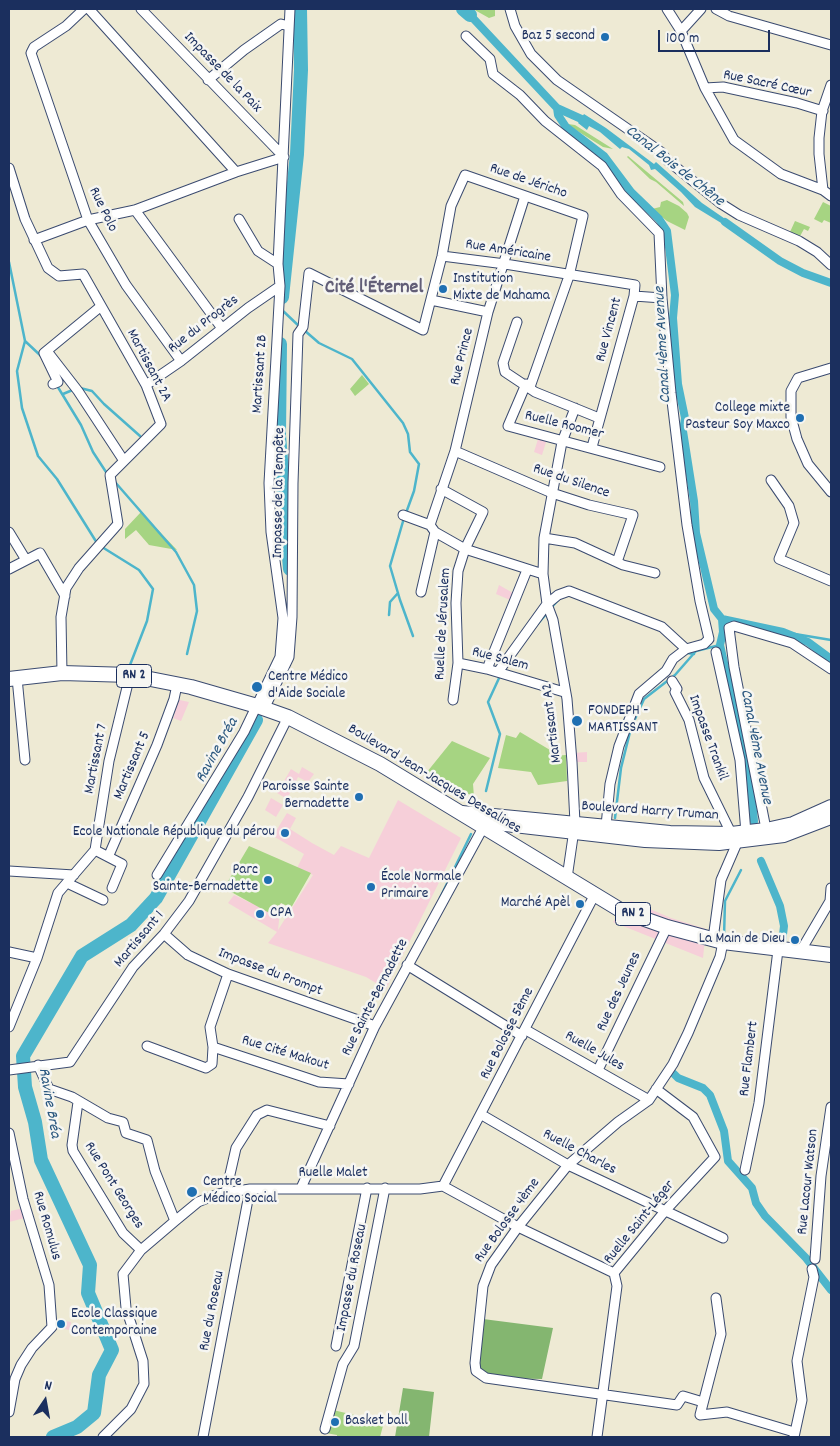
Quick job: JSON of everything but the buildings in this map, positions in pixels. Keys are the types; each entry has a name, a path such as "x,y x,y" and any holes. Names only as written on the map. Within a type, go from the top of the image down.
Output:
{"main road":[{"name":"Boulevard Jean-Jacques Dessalines","path":"13,679 62,673 130,675 177,685 260,707 288,717 335,739 462,812 622,911 667,927 718,940 778,950 831,955"},
{"name":"Boulevard Harry Truman","path":"482,824 575,828 606,826 734,838 746,833 803,819 831,806"},
{"name":"Boulevard Harry Truman","path":"462,812 575,828 645,842 784,836 831,819"}],"street":[{"name":"Rue Polo","path":"84,9 52,36 34,47 31,53 88,220 126,285 181,362"},
{"path":"89,9 236,172"},
{"name":"Impasse de la Paix","path":"141,9 284,156"},
{"name":"Martissant 2B","path":"157,875 260,707 280,657 283,618 271,532 269,483 280,286 278,264 290,9"},
{"path":"510,9 515,26 531,54 557,80 661,152 677,169 720,203 739,215 799,241 817,252 831,265"},
{"path":"668,9 681,31 705,88 734,140 781,174 823,190 831,196"},
{"path":"681,31 701,9"},
{"path":"716,9 729,16 831,45"},
{"path":"208,80 244,50 281,24 289,26"},
{"path":"466,36 490,59 493,74 520,94 545,121 602,166 621,194 659,233 662,298 687,525 700,601 710,633 708,642 686,649 673,659 666,671 639,694 619,746 610,784 606,826"},
{"path":"823,190 818,149 823,111 831,85"},
{"name":"Rue Sacré Cœur","path":"705,88 723,87 797,103 823,111"},
{"path":"34,240 88,220 135,210 284,156"},
{"name":"Martissant 2A","path":"9,168 34,240 48,268 59,276 83,274 100,307 146,385 161,424 110,475 118,524 79,568 66,588 61,617 62,673"},
{"name":"Rue de Jéricho","path":"442,256 451,206 465,175 583,216 569,276"},
{"name":"Rue Prince","path":"421,592 441,490 455,451 488,312 505,264 525,196"},
{"path":"135,210 221,327"},
{"path":"238,219 258,251 278,264"},
{"path":"442,256 431,300 488,312"},
{"name":"Rue Américaine","path":"442,256 505,264 569,276"},
{"name":"Impasse de la Tempête","path":"260,707 289,657 292,617 292,483 300,330 309,273 423,330 431,300"},
{"path":"528,386 569,276"},
{"name":"Rue Vincent","path":"569,276 635,285 634,296 592,447"},
{"name":"Rue du Progrès","path":"146,385 181,362 221,327 280,286"},
{"path":"634,296 662,298"},
{"path":"55,383 44,353 100,307"},
{"path":"517,322 503,363 505,372 535,392 599,418"},
{"path":"47,351 76,388 124,461"},
{"path":"831,368 798,378 791,391 791,417 794,431 808,464 831,492"},
{"name":"Ruelle Roomer","path":"528,386 508,426 562,442 592,447 660,467"},
{"name":"Martissant A2","path":"567,878 575,828 572,762 564,692 543,574 544,538 552,493 562,442 575,408"},
{"name":"Rue du Silence","path":"455,451 552,493 588,505 633,514 617,562"},
{"path":"771,480 789,506 794,523 779,559 831,580"},
{"name":"Ruelle de Jérusalem","path":"441,490 483,512 465,549 458,571 458,663 453,700"},
{"path":"405,516 433,529 465,549 543,574"},
{"path":"9,532 26,560"},
{"path":"544,538 575,544 617,562 655,573"},
{"path":"9,569 40,553 66,596"},
{"path":"487,669 526,570"},
{"path":"502,673 547,605 558,595 569,591 662,627 686,649"},
{"path":"766,829 734,667 729,628 734,626 792,643 831,669"},
{"path":"716,652 740,760 746,833"},
{"name":"Rue Salem","path":"458,663 502,673 564,692"},
{"name":"Martissant 7","path":"95,850 109,762 130,675"},
{"path":"13,679 25,760"},
{"name":"Impasse Trankil","path":"672,681 677,689 675,692 689,720 704,778 734,838"},
{"name":"Martissant 5","path":"109,856 157,745 174,699 177,685"},
{"name":"Martissant 1","path":"29,1067 70,1062 134,967 164,934 189,901 271,756 288,717"},
{"name":"Rue Sainte-Bernadette","path":"301,1188 374,1026 482,824"},
{"name":"Rue Bolosse 4ème","path":"703,1402 683,1396 677,1405 486,1378 476,1371 475,1364 486,1276 518,1227 568,1165 618,1122 649,1100 673,1064 720,957 718,940 721,880 734,838"},
{"path":"9,1027 37,958 58,894 95,850 122,864 112,888"},
{"path":"9,871 74,874"},
{"path":"67,884 103,900"},
{"path":"800,952 830,901 831,888"},
{"name":"Rue Bolosse 5ème","path":"443,1186 482,1115 594,894"},
{"name":"Rue des Jeunes","path":"598,1070 667,927"},
{"name":"Impasse du Prompt","path":"164,934 188,955 228,974 374,1026"},
{"name":"Rue Flambert","path":"745,1170 759,1103 778,950"},
{"path":"9,952 37,958"},
{"name":"Ruelle Jules","path":"407,965 524,1033 598,1070 649,1100"},
{"path":"147,1046 206,1068 212,1064 213,1046 210,1026 228,974"},
{"name":"Rue Cité Makout","path":"213,1046 319,1082 349,1084"},
{"path":"9,1070 29,1067 49,1088 72,1097 108,1118 123,1122 126,1133 147,1140 155,1171 175,1221"},
{"name":"Ruelle Saint-Léger","path":"597,1437 617,1286 614,1273 665,1211 715,1157 693,1117 656,1089"},
{"name":"Rue Pont Georges","path":"78,1102 72,1149 123,1233 141,1250"},
{"name":"Rue Lacour Watson","path":"815,1259 821,1176 831,1107"},
{"path":"226,1192 236,1148 257,1115 266,1110 330,1126"},
{"name":"Ruelle Charles","path":"482,1115 568,1165 723,1238"},
{"name":"Rue Romulus","path":"9,1133 23,1199 49,1285 52,1327 32,1348 21,1365 15,1379 9,1412"},
{"path":"443,1186 518,1227 614,1273"},
{"name":"Ruelle Malet","path":"103,1437 131,1409 144,1384 143,1360 126,1308 123,1274 141,1250 198,1202 226,1192 250,1189 420,1189 443,1186"},
{"path":"336,1346 367,1188"},
{"name":"Impasse du Roseau","path":"325,1429 343,1364 354,1346 385,1188"},
{"name":"Rue du Roseau","path":"203,1437 250,1189"},
{"path":"716,1298 721,1334 700,1415 727,1412 794,1435 802,1400 797,1361 814,1277 812,1269"}],"shaded area":[{"path":"539,436 547,439 542,455 534,452"},
{"path":"499,585 513,593 510,600 496,594"},
{"path":"175,699 189,702 181,721 173,718 175,714 170,712"},
{"path":"587,752 587,762 572,762 573,753"},
{"path":"302,767 314,774 308,782 298,777 287,799 277,793 291,769 299,774"},
{"name":"Ecole Nationale République du pérou","path":"271,798 283,805 276,817 265,810"},
{"name":"École Normale Primaire","path":"398,800 461,838 386,989 366,977 268,943 277,932 228,903 234,895 251,903 281,902 278,930 313,875 297,868 304,854 273,836 287,813 296,818 290,829 312,843 334,855 341,846 369,858"},
{"path":"631,901 671,918 706,929 703,958 613,922"},
{"path":"23,1208 25,1218 9,1222 11,1211"},
{"name":"Ecole Classique Contemporaine","path":"53,1319 71,1322 70,1330 52,1327"}],"green space":[{"path":"473,9 495,9 495,16 489,18"},
{"path":"568,124 575,125 613,149 603,147 571,127 601,154 600,156 567,126"},
{"path":"628,156 683,202 684,206 650,179"},
{"path":"667,200 679,206 687,213 689,217 685,230 667,221 652,209 660,207 661,202"},
{"path":"823,202 831,206 831,223 824,220 822,223 814,219"},
{"path":"795,221 810,227 808,231 804,229 799,238 790,232"},
{"path":"362,375 369,384 355,396 350,389"},
{"path":"141,512 177,550 149,545 136,530 125,539 125,529"},
{"path":"520,732 550,750 552,756 566,755 567,781 538,785 531,772 498,768 506,735 516,738"},
{"path":"452,741 490,758 473,784 474,797 427,772"},
{"name":"Parc Sainte-Bernadette","path":"249,846 311,873 291,908 281,903 273,915 224,888"},
{"path":"483,1319 553,1328 542,1379 488,1378 475,1363"},
{"path":"403,1388 434,1392 429,1437 395,1437"},
{"path":"333,1410 384,1422 380,1437 337,1437 337,1435 326,1433"}],"water":[{"path":"584,114 654,164 656,162 702,203 734,225 731,229 695,207 655,169 651,170 649,165 629,149 622,147 620,149 600,132 589,126 587,130 578,123"}],"waterway":[{"path":"282,297 297,154 301,70 300,9"},
{"path":"463,9 470,15"},
{"name":"Canal Bois de Chêne","path":"470,15 557,108 588,122"},
{"name":"Canal 4ème Avenue","path":"557,108 558,115 566,127 604,156 631,192 659,219 667,231 675,295 673,318 678,384 685,418 683,431 694,501 696,533 714,609 722,619 783,632 808,642 831,659"},
{"name":"Canal Bois de Chêne","path":"725,222 780,261 803,273 831,283"},
{"path":"9,262 25,341 41,356"},
{"path":"282,310 300,327"},
{"path":"304,330 319,343 352,359 403,423 408,434 410,452 419,464 414,491 406,513"},
{"path":"25,341 17,371 22,408 38,456 57,479 97,543"},
{"path":"280,344 279,435 290,569"},
{"path":"56,384 106,472"},
{"path":"80,388 92,391 140,436"},
{"path":"63,394 75,389"},
{"path":"115,482 176,552 194,585 197,611 187,654"},
{"path":"404,518 390,566 413,636"},
{"path":"102,547 139,570 153,589 147,621 130,665"},
{"path":"389,615 390,602 398,593"},
{"path":"551,608 559,599"},
{"path":"535,627 548,612"},
{"name":"Canal 4ème Avenue","path":"722,619 723,632 720,645 750,778 754,821"},
{"path":"783,632 831,640"},
{"path":"615,818 621,768 631,728 644,699 675,675 696,651 720,645"},
{"path":"687,653 694,654"},
{"path":"486,791 500,734 488,702 500,676"},
{"name":"Ravine Bréa","path":"53,1437 77,1427 94,1413 99,1375 112,1350 88,1293 90,1265 41,1160 35,1122 25,1087 23,1056 82,956 131,925 156,898 256,720"},
{"path":"440,898 471,834"},
{"path":"761,861 780,906 784,926 782,943"},
{"path":"724,937 725,901 741,870"},
{"path":"582,907 584,902"},
{"path":"674,1074 678,1078 703,1088 710,1095 724,1131 728,1161 752,1188 756,1203 765,1216 806,1258 831,1290"}],"place":[{"name":"Baz 5 second","path":"605,37"},
{"name":"Institution Mixte de Mahama","path":"443,289"},
{"name":"College mixte Pasteur Soy Maxco","path":"800,418"},
{"name":"Centre Médico d'Aide Sociale","path":"257,687"},
{"name":"FONDEPH - MARTISSANT","path":"577,721"},
{"name":"Paroisse Sainte Bernadette","path":"359,797"},
{"name":"Ecole Nationale République du pérou","path":"285,833"},
{"name":"Parc Sainte-Bernadette","path":"268,880"},
{"name":"École Normale Primaire","path":"371,887"},
{"name":"Marché Apèl","path":"580,904"},
{"name":"CPA","path":"260,914"},
{"name":"La Main de Dieu","path":"795,940"},
{"name":"Centre Médico Social","path":"192,1192"},
{"name":"Ecole Classique Contemporaine","path":"61,1324"},
{"name":"Basket ball","path":"335,1422"}],"district":[{"name":"Cité l'Éternel","path":"374,289"}]}
